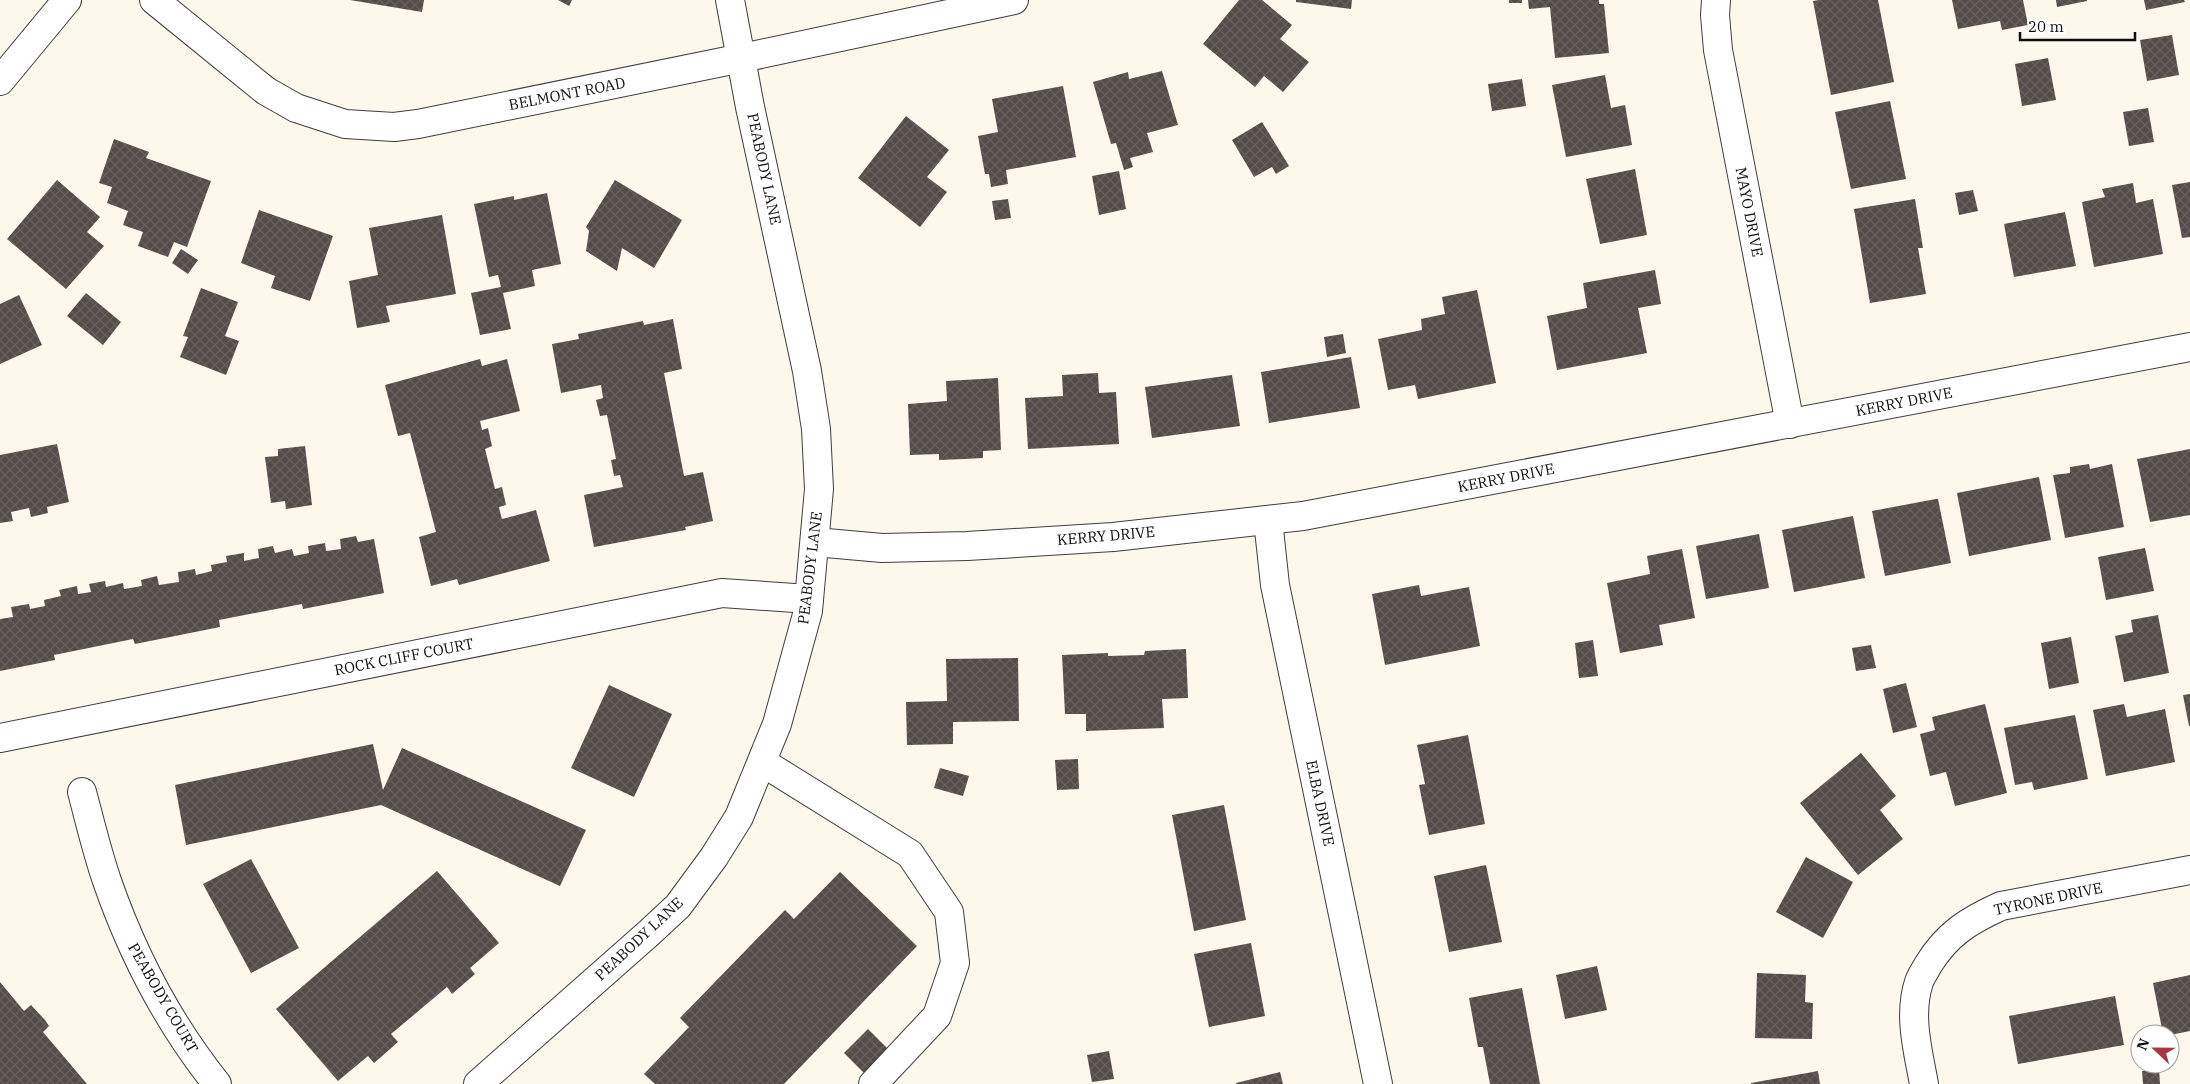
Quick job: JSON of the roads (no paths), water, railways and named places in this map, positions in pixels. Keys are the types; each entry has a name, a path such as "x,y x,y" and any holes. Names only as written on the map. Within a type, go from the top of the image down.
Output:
{"street":[{"path":"0,81 66,0"},
{"name":"BELMONT ROAD","path":"154,0 266,91 296,108 345,124 394,127 418,124 742,58 1014,0"},
{"name":"PEABODY LANE","path":"478,1084 650,933 678,906 714,857 739,816 777,724 808,611 819,489 816,429 807,371 750,107 730,0"},
{"name":"MAYO DRIVE","path":"1716,0 1715,15 1718,50 1790,424"},
{"name":"KERRY DRIVE","path":"815,542 882,548 967,546 1113,536 1303,516 2190,347"},
{"name":"ELBA DRIVE","path":"1268,520 1275,585 1378,1084"},
{"name":"ROCK CLIFF COURT","path":"0,738 722,593 809,599"},
{"path":"762,762 910,854 949,912 955,963 937,1016 873,1084"},
{"name":"PEABODY COURT","path":"82,792 106,880 128,935 154,988 203,1067 216,1084"},
{"name":"TYRONE DRIVE","path":"1924,1084 1915,1038 1915,1009 1919,981 1933,958 1950,936 1974,918 2000,906 2190,870"}]}
